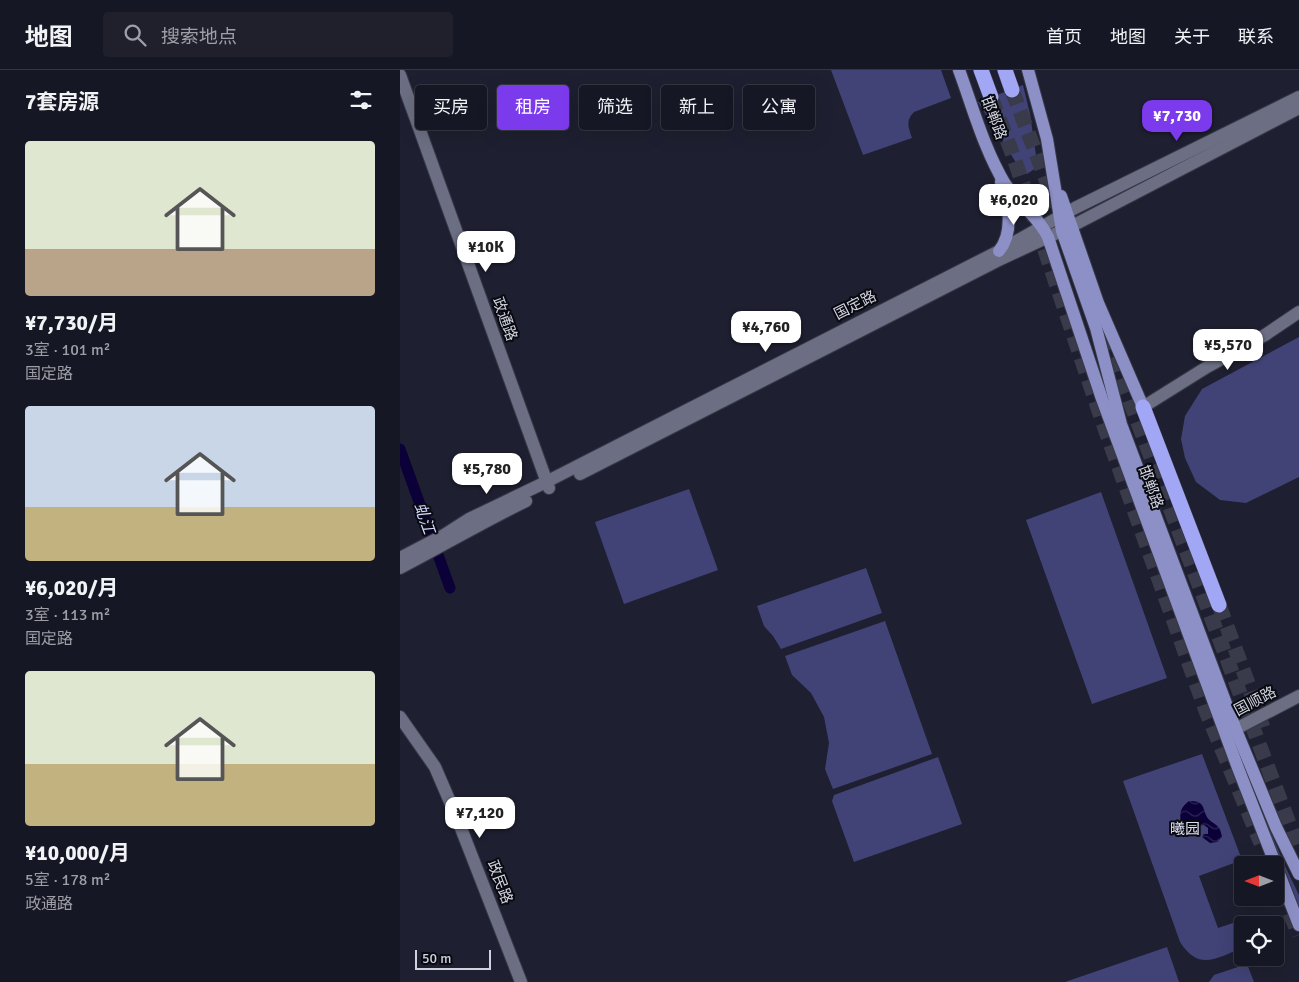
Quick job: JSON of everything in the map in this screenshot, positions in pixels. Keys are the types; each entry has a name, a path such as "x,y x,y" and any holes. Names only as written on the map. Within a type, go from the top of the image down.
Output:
{"highway":[{"path":"981,70 991,97"},
{"path":"1005,70 1012,90"},
{"path":"1143,407 1219,605"}],"main road":[{"name":"邯郸路","path":"959,70 994,163 1016,198 1046,232 1102,399 1231,732 1299,874"},
{"name":"邯郸路","path":"1028,70 1063,215 1121,424 1299,925"},
{"path":"994,163 1003,186 1009,225 1006,241 999,251"},
{"name":"邯郸路","path":"1067,229 1108,329 1143,407"}],"street":[{"name":"政通路","path":"400,75 548,485"},
{"name":"国定路","path":"400,568 419,553 445,540 470,519 548,485 1046,232 1063,215 1299,96"},
{"name":"国定路","path":"548,485 999,251 1046,232 1067,229 1299,108"},
{"path":"1143,407 1207,367 1265,335 1299,312"},
{"name":"国定路","path":"400,558 419,553"},
{"name":"国顺路","path":"1231,732 1299,696"},
{"name":"政民路","path":"400,717 435,767 521,982"}],"green space":[{"path":"831,70 941,70 951,98 914,112 911,115 909,118 909,128 912,138 863,155"},
{"path":"1023,85 1030,114 1037,162 1036,168 1027,174 1022,172 978,102"},
{"path":"1299,337 1299,477 1246,503 1220,500 1196,482 1185,458 1181,439 1185,416 1202,389"},
{"path":"689,489 718,570 624,604 595,522"},
{"path":"1101,492 1167,678 1092,704 1026,520"},
{"path":"866,568 882,613 781,649 764,626 757,606"},
{"path":"885,621 932,754 833,789 825,769 829,743 824,717 811,693 792,675 785,656"},
{"name":"曦园","path":"1202,754 1240,856 1234,856 1234,863 1199,876 1218,928 1233,923 1234,952 1216,959 1201,960 1187,951 1180,942 1123,781"},
{"path":"938,757 962,824 854,862 832,801 834,795"},
{"path":"1263,814 1281,856 1277,856"},
{"path":"1284,864 1299,895 1299,914 1284,874"},
{"path":"1167,947 1179,982 1065,982"},
{"path":"1241,966 1248,966 1254,982 1209,982 1214,975"}],"water":[{"path":"1189,801 1201,804 1210,821 1219,828 1222,837 1217,842 1210,843 1202,837 1204,834 1208,834 1208,828 1204,825 1198,826 1194,820 1186,824 1181,823 1181,810"}],"waterway":[{"name":"虬江","path":"400,449 450,588"}],"tunnel":[{"path":"1012,90 1056,206"},
{"path":"991,97 1014,158 1103,423 1206,711 1261,843"},
{"path":"1097,314 1299,850"},
{"path":"1219,605 1263,728"},
{"path":"1290,913 1299,935"}]}
